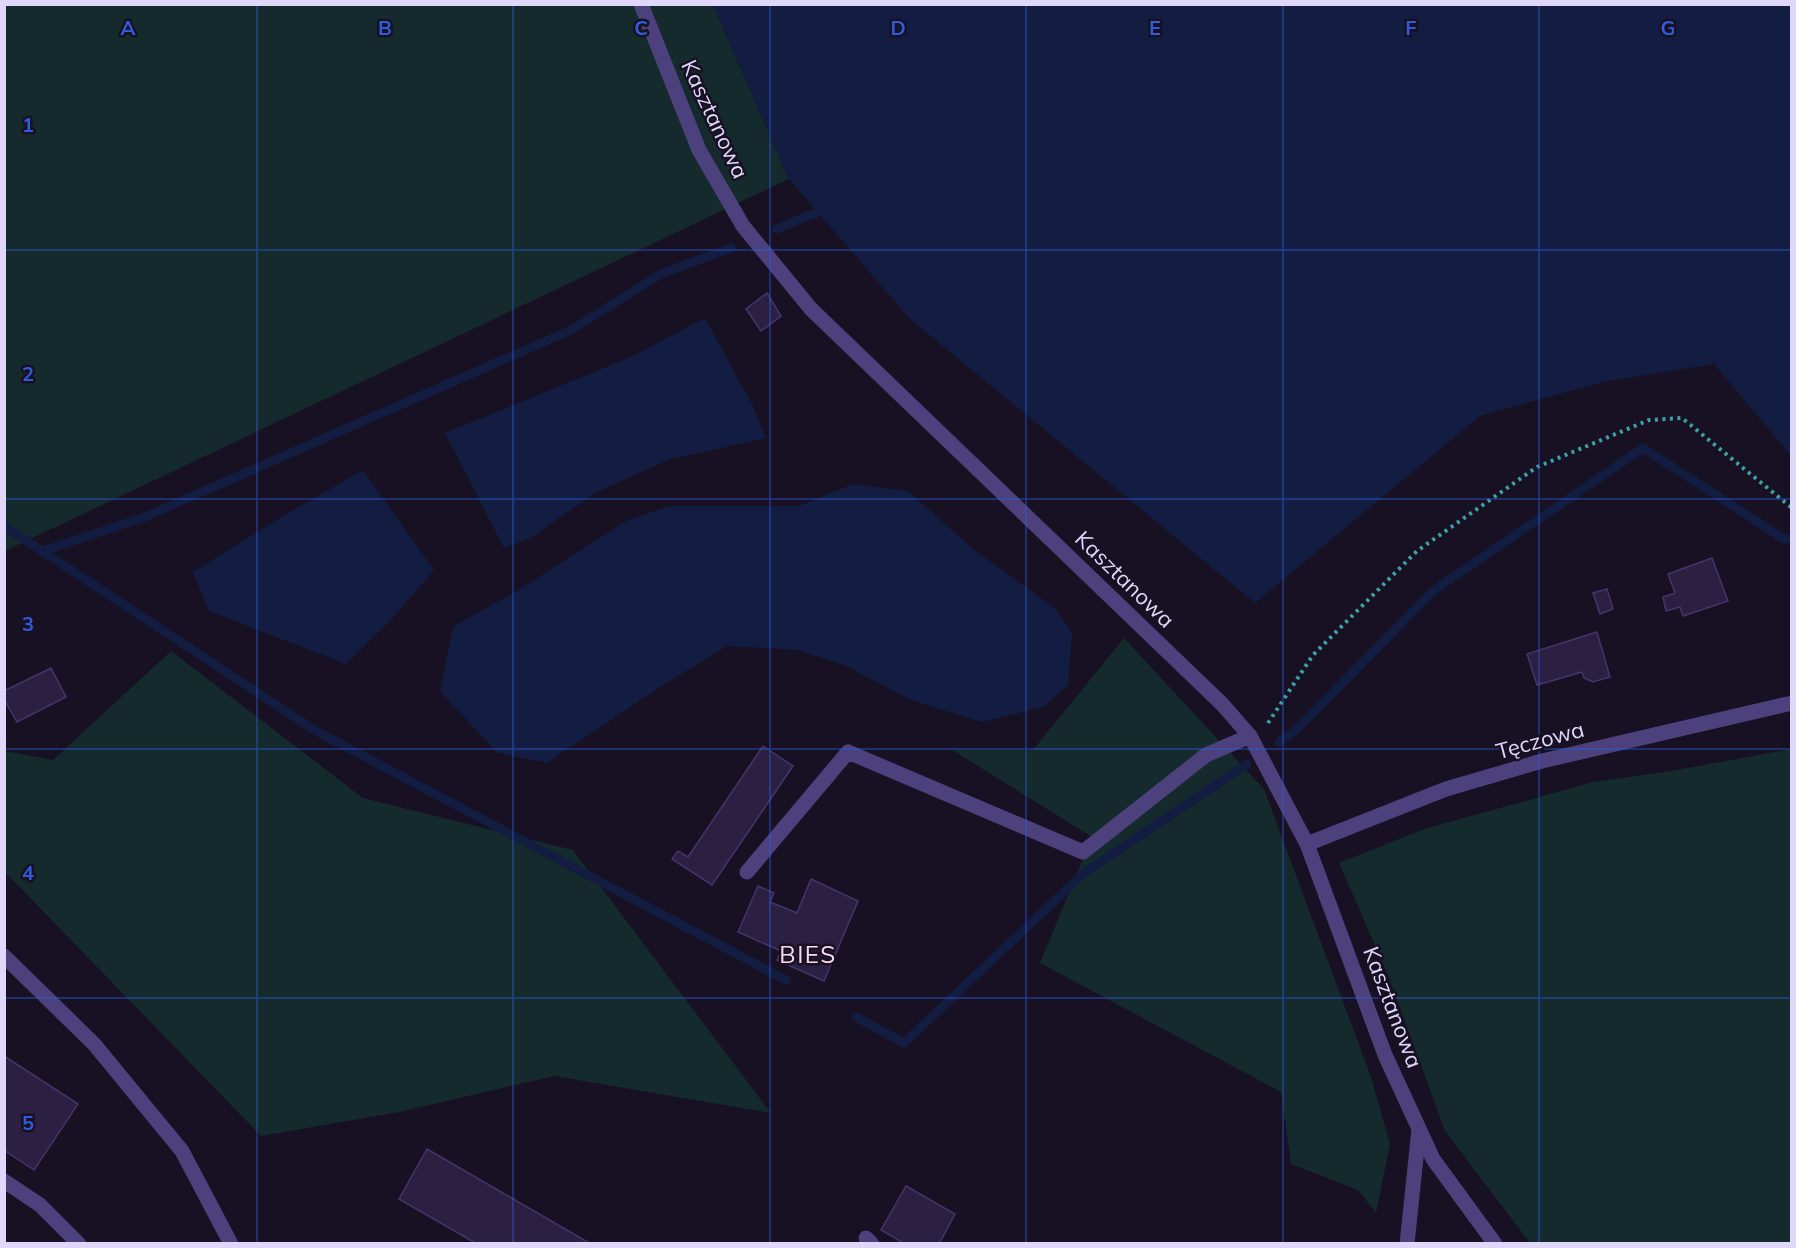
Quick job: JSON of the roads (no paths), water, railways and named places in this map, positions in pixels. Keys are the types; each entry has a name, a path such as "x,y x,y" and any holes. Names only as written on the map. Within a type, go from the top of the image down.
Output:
{"street":[{"name":"Kasztanowa","path":"641,4 699,150 742,226 811,309 1222,704 1250,736 1307,844 1385,1054 1432,1159 1495,1244"},
{"name":"Tęczowa","path":"1307,844 1446,789 1542,761 1791,703"},
{"path":"747,872 848,753 1083,852 1206,755 1250,736"},
{"path":"4,956 94,1044 182,1151 231,1244"},
{"path":"1407,1244 1419,1129"},
{"path":"4,1181 40,1204 79,1244"}],"water":[{"path":"713,5 1791,5 1791,456 1714,364 1603,382 1480,416 1255,603 910,319 789,179"},
{"path":"705,318 752,404 766,438 668,460 597,492 529,539 504,548 445,433 633,356"},
{"path":"363,470 434,570 390,621 346,664 209,611 193,572"},
{"path":"853,484 908,491 972,548 1056,609 1072,633 1068,685 1043,707 982,722 911,700 844,665 798,650 727,646 660,687 547,763 497,753 440,691 453,627 520,589 626,521 669,506 799,506"}],"waterway":[{"path":"777,229 817,212"},
{"path":"43,551 145,517 571,330 661,274 731,248"},
{"path":"1279,742 1295,731 1433,591 1643,448 1784,539 1792,538"},
{"path":"4,526 316,731 786,980"},
{"path":"856,1017 904,1043 1084,873 1247,764"}],"district":[{"name":"BIES","path":"808,954"}]}
